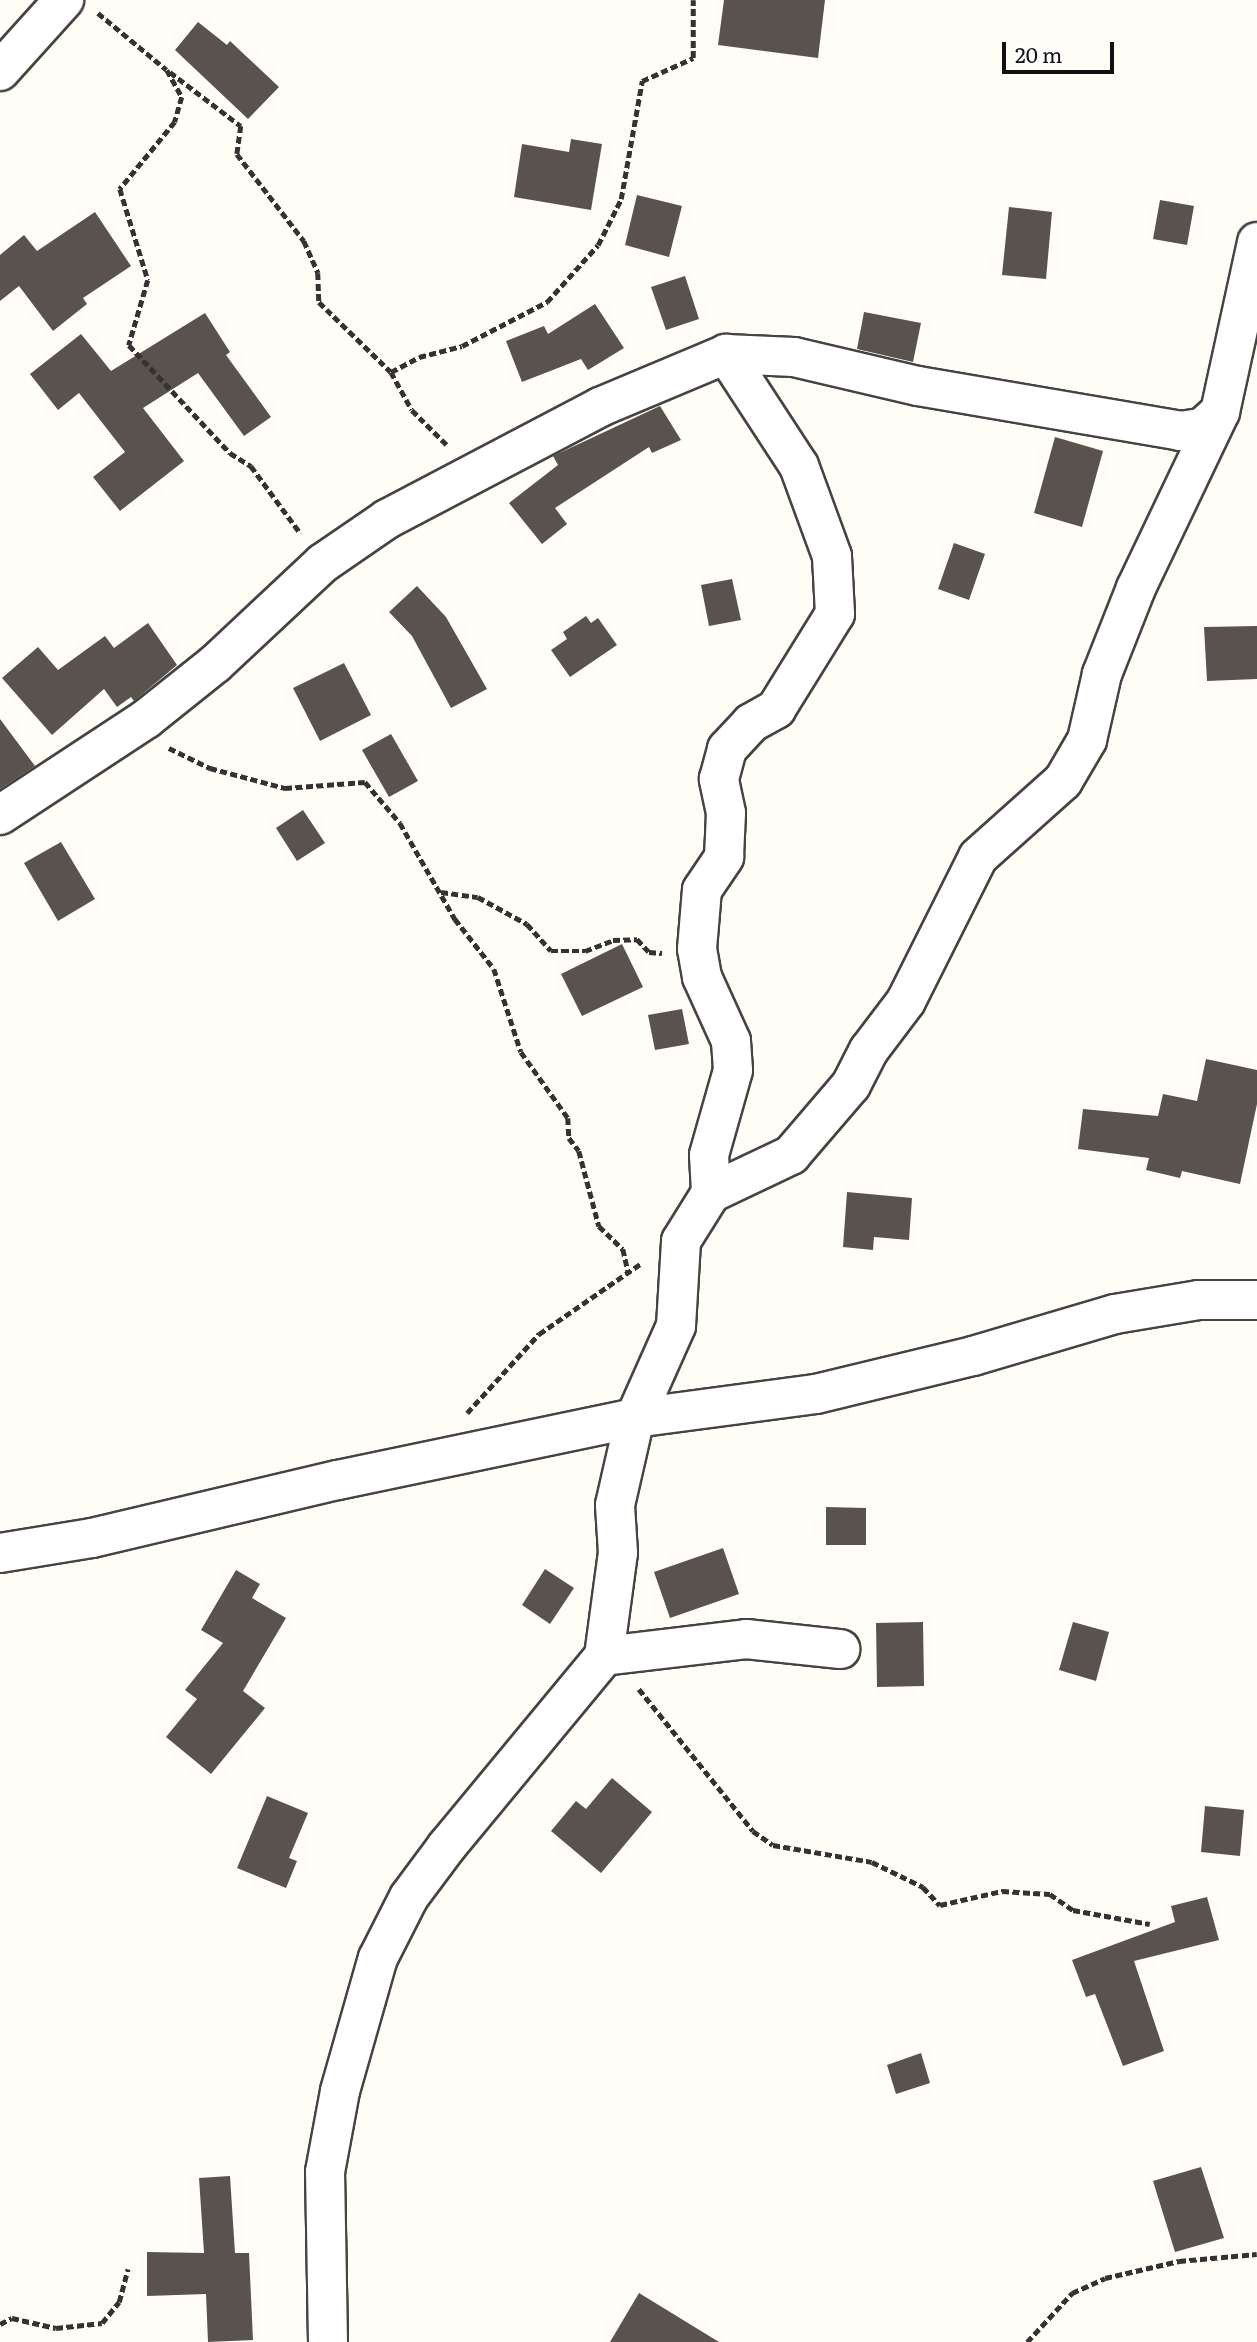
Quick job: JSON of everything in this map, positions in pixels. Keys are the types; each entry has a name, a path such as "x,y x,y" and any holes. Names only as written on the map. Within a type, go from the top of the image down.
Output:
{"street":[{"path":"0,71 77,4"},
{"path":"328,2342 325,2172 340,2091 378,1958 409,1897 447,1846 611,1656 618,1553 615,1505 635,1418 676,1326 681,1241 711,1193 791,1155 817,1127 851,1085 869,1050 905,1001 978,857 1043,794 1063,781 1087,740 1102,674 1136,587 1220,412 1257,242"},
{"path":"0,815 146,719 215,664 323,563 387,519 473,470 600,407 726,354 754,352 794,357 918,386 1180,431 1202,428 1220,412"},
{"path":"711,1193 709,1155 733,1070 731,1041 702,977 697,949 702,890 724,857 726,813 719,779 727,749 751,723 776,709 835,614 832,556 799,466 726,354"},
{"path":"0,1553 92,1538 338,1480 444,1461 635,1418 816,1394 973,1356 1115,1314 1199,1300 1257,1300"},
{"path":"611,1656 746,1639 840,1649"}],"path":[{"path":"391,372 419,357 462,346 547,302 598,245 621,199 642,81 693,58 693,0"},
{"path":"77,4 241,126 237,154 304,241 318,273 318,302 391,372 412,410 473,470"},
{"path":"166,70 183,97 175,122 120,189 148,280 129,345 230,453 251,466 323,563"},
{"path":"146,719 162,744 210,768 285,788 365,782 400,823 440,892 494,969 521,1052 568,1118 569,1138 579,1151 599,1226 623,1250 628,1271"},
{"path":"440,892 478,897 527,924 551,951 585,951 612,940 636,939 649,952 697,949"},
{"path":"444,1461 463,1418 540,1334 628,1271 681,1241"},
{"path":"611,1656 753,1831 774,1845 872,1862 923,1887 940,1905 1002,1891 1050,1894 1073,1910 1150,1924"},
{"path":"1027,2342 1072,2293 1105,2278 1179,2260 1257,2254"},
{"path":"0,2324 12,2318 56,2328 102,2323 119,2302 128,2269"}],"building":[{"path":"724,0 825,0 818,58 718,45"},
{"path":"198,22 227,45 230,41 279,87 248,119 175,50"},
{"path":"571,139 602,144 591,210 514,197 522,144 569,152"},
{"path":"637,195 682,206 669,257 625,245"},
{"path":"1160,200 1194,206 1187,245 1153,239"},
{"path":"1009,207 1052,212 1046,279 1002,275"},
{"path":"95,212 131,266 83,298 87,304 53,331 19,286 0,301 0,255 24,235 37,251"},
{"path":"685,276 699,319 666,330 651,287"},
{"path":"595,304 624,348 588,370 581,359 522,382 506,341 544,326 548,334"},
{"path":"864,312 921,323 913,362 857,349"},
{"path":"205,313 230,352 226,355 271,417 244,436 198,373 143,408 184,461 120,511 93,477 125,452 79,393 58,410 30,374 81,334 111,371"},
{"path":"660,406 681,440 652,453 649,447 555,508 567,524 542,544 509,503 558,465 553,456"},
{"path":"1055,437 1103,451 1082,527 1034,513"},
{"path":"954,543 985,554 969,600 938,589"},
{"path":"732,579 741,620 709,626 701,585"},
{"path":"417,586 446,617 487,689 451,708 412,636 389,612"},
{"path":"586,616 591,623 598,618 617,645 570,677 551,650 567,639 563,632"},
{"path":"148,623 177,665 134,701 131,697 117,707 104,689 52,735 2,678 38,647 58,670 105,636 114,648"},
{"path":"1257,626 1257,679 1207,681 1204,627"},
{"path":"344,663 371,715 320,741 293,688"},
{"path":"0,719 35,766 0,789"},
{"path":"391,734 418,781 389,797 362,750"},
{"path":"303,810 325,843 297,861 276,828"},
{"path":"61,842 95,899 58,921 24,863"},
{"path":"622,944 643,987 582,1016 561,974"},
{"path":"682,1009 689,1044 655,1050 648,1015"},
{"path":"1206,1059 1257,1070 1257,1104 1240,1184 1182,1171 1180,1178 1146,1170 1149,1158 1078,1149 1083,1109 1158,1116 1163,1094 1197,1101"},
{"path":"847,1192 912,1198 909,1240 874,1237 873,1250 843,1247"},
{"path":"826,1507 866,1508 866,1545 826,1545"},
{"path":"723,1548 739,1594 670,1618 654,1572"},
{"path":"545,1569 574,1588 550,1624 522,1605"},
{"path":"236,1570 260,1584 252,1598 286,1618 243,1691 265,1708 211,1774 166,1737 197,1699 185,1690 223,1643 201,1630"},
{"path":"923,1622 924,1686 877,1687 876,1623"},
{"path":"1073,1622 1109,1632 1096,1681 1059,1670"},
{"path":"612,1778 652,1812 601,1873 551,1831 576,1801 586,1809"},
{"path":"267,1796 308,1813 289,1858 297,1861 286,1888 237,1868"},
{"path":"1205,1806 1244,1810 1240,1856 1201,1852"},
{"path":"1207,1897 1219,1940 1134,1961 1164,2051 1123,2066 1095,1994 1086,1997 1072,1960 1175,1922 1171,1906"},
{"path":"921,2053 930,2083 896,2094 887,2065"},
{"path":"1201,2167 1224,2238 1175,2252 1153,2181"},
{"path":"230,2176 235,2253 249,2253 253,2340 208,2342 206,2294 147,2296 147,2252 204,2253 199,2178"},
{"path":"639,2293 719,2342 610,2342"}]}
